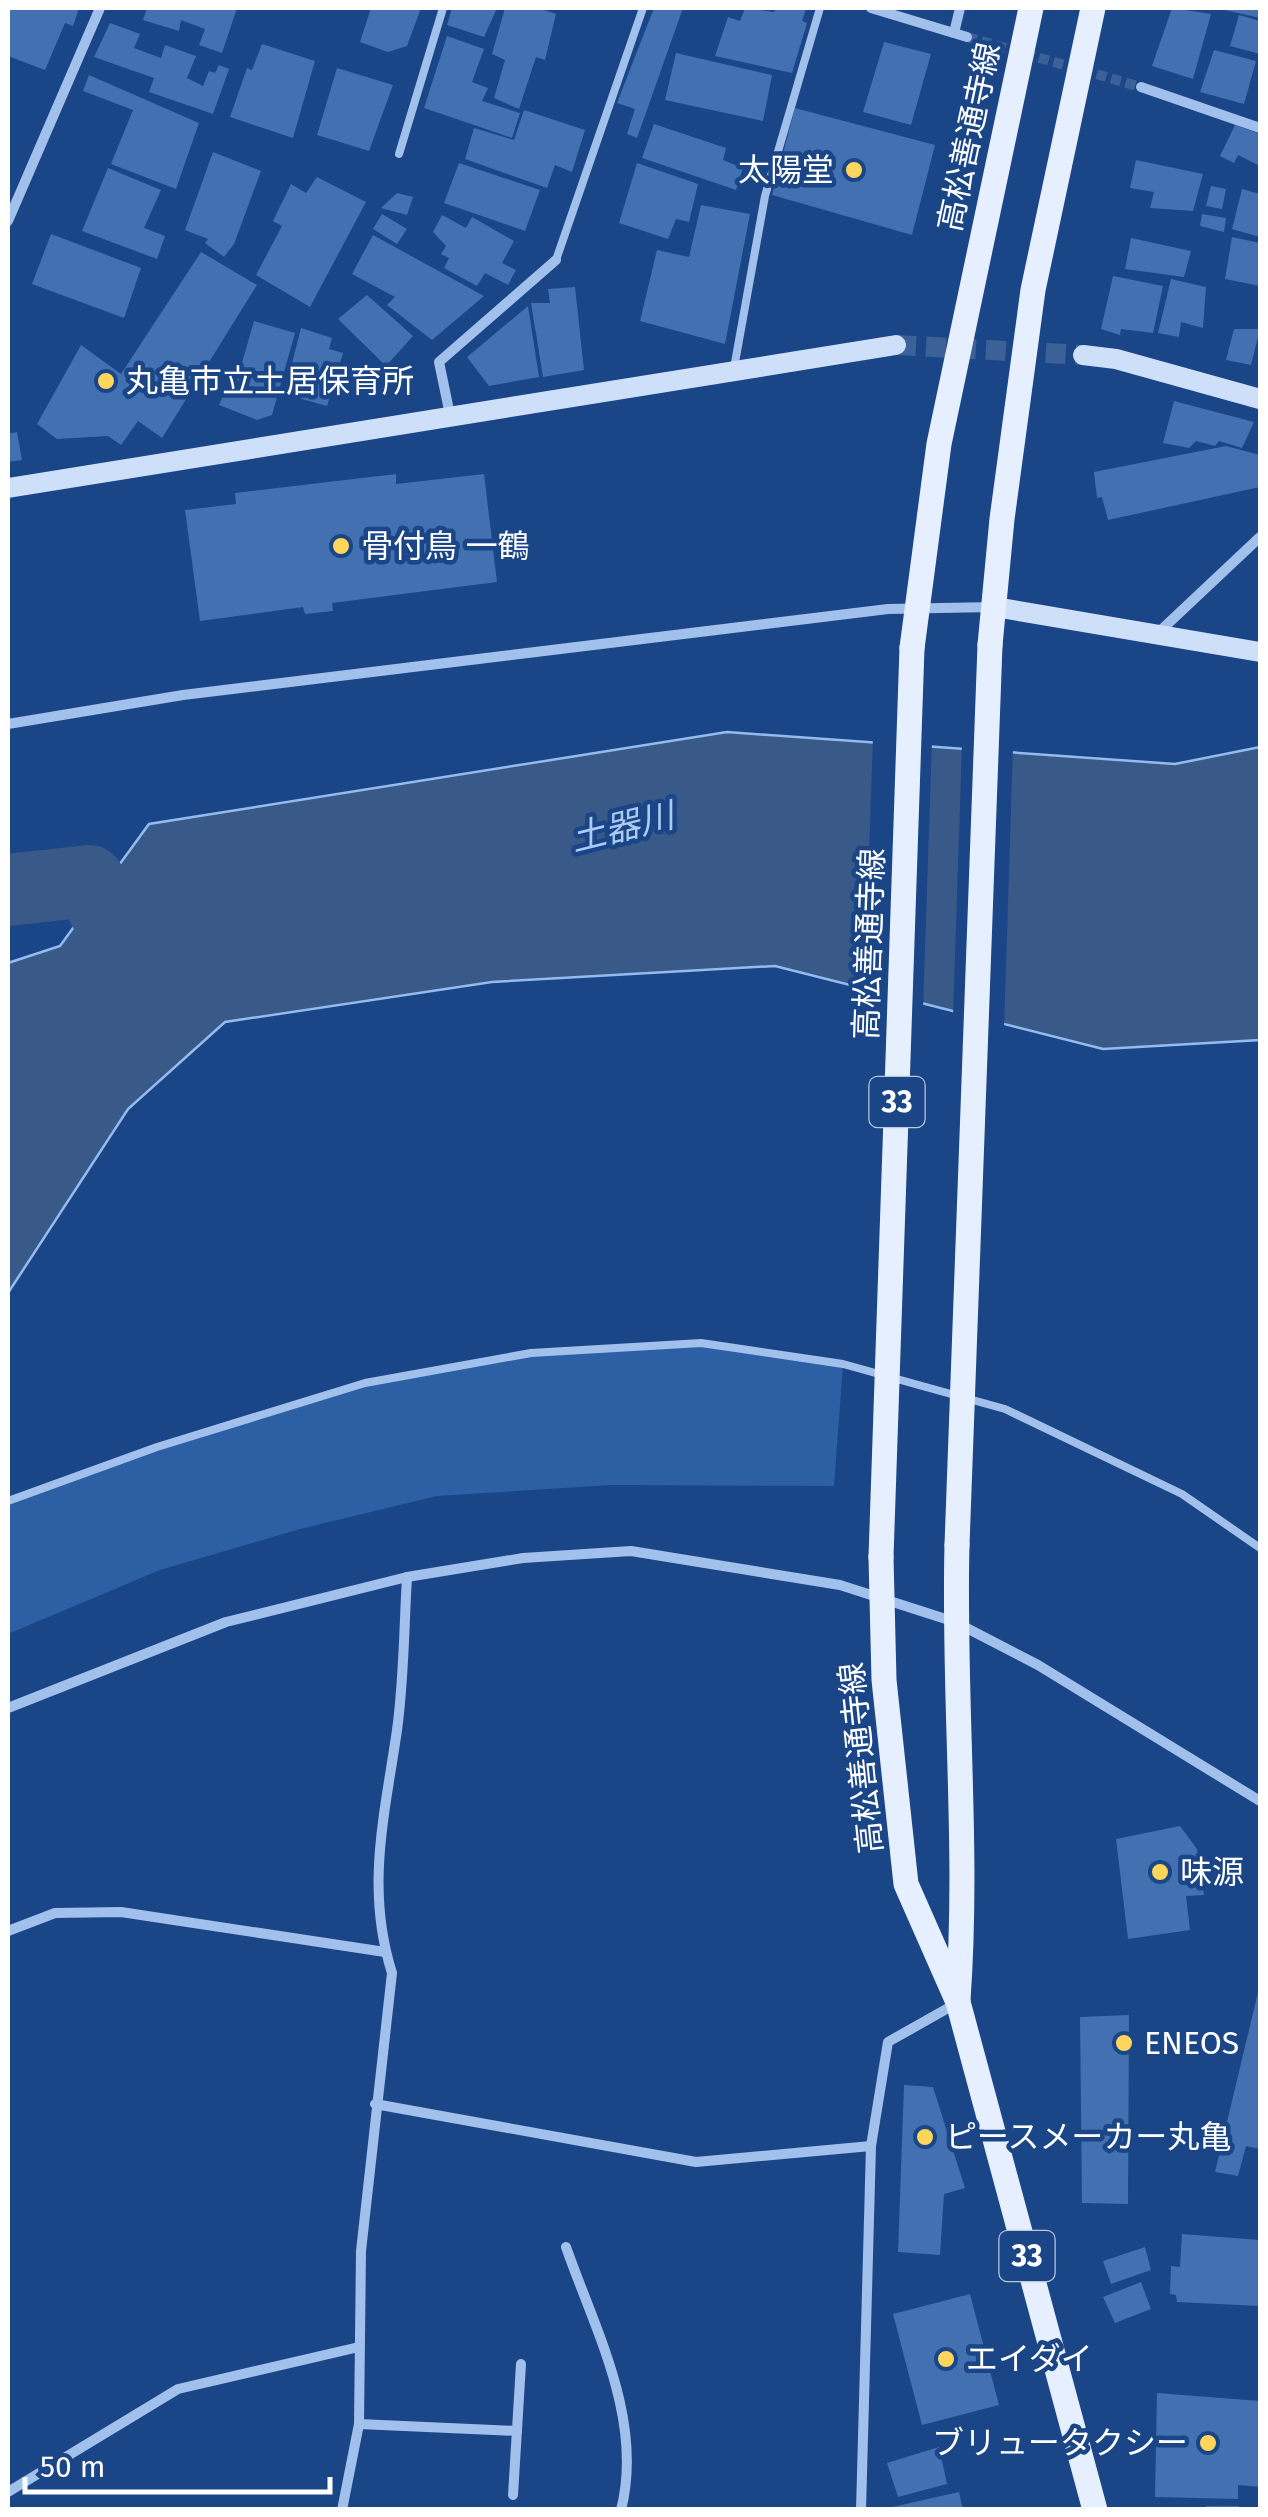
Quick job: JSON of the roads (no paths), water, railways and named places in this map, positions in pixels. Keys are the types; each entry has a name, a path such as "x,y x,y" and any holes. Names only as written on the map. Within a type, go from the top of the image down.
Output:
{"main road":[{"name":"高松善通寺線","path":"1031,8 939,444 912,648 879,1596 906,1884 958,2002 1096,2510"},
{"name":"高松善通寺線","path":"958,2002 966,1897 955,1622 990,645 1002,519 1034,290 1093,8"}],"street":[{"path":"8,221 100,8"},
{"path":"871,8 967,37"},
{"path":"954,33 960,8"},
{"path":"1142,87 1260,128"},
{"path":"450,416 438,362 556,260"},
{"path":"8,488 734,368 896,345"},
{"path":"1082,355 1116,360 1260,400"},
{"path":"1159,632 1260,537"},
{"path":"8,724 184,695 917,607 995,607 1260,652"},
{"path":"8,1708 226,1622 407,1576 524,1558 631,1550 767,1570 879,1596 955,1622 1038,1664 1260,1801"},
{"path":"342,2510 359,2424 361,2251 392,1972 385,1952 377,1840 397,1728 407,1576"},
{"path":"8,1930 55,1914 121,1912 385,1952"},
{"path":"861,2510 871,2146 888,2042 958,2002"},
{"path":"375,2104 696,2162 871,2146"},
{"path":"566,2247 626,2422 628,2480 621,2510"},
{"path":"8,2492 178,2389 359,2347"},
{"path":"513,2495 521,2364"},
{"path":"359,2424 517,2431"}],"lane":[{"path":"400,154 443,8"},
{"path":"556,260 643,8"},
{"path":"734,368 764,196 820,8"},
{"path":"8,1501 157,1448 365,1383 532,1353 701,1343 843,1364 1005,1409 1182,1494 1260,1548"}],"water":[{"name":"土器川","path":"727,732 1175,764 1260,747 1260,1040 1103,1049 775,966 492,982 225,1022 128,1109 8,1293 8,963 60,946 149,824"}],"waterway":[{"path":"8,890 89,881 144,984"}],"tunnel":[{"path":"967,37 1141,87"},
{"path":"896,345 1083,355"}],"place":[{"name":"太陽堂","path":"854,170"},
{"name":"丸亀市立土居保育所","path":"106,381"},
{"name":"骨付鳥 一鶴","path":"341,546"},
{"name":"味源","path":"1160,1872"},
{"name":"ENEOS","path":"1124,2043"},
{"name":"ピースメーカー丸亀","path":"925,2137"},
{"name":"エイダイ","path":"946,2359"},
{"name":"ブリュータクシー","path":"1208,2443"}]}
